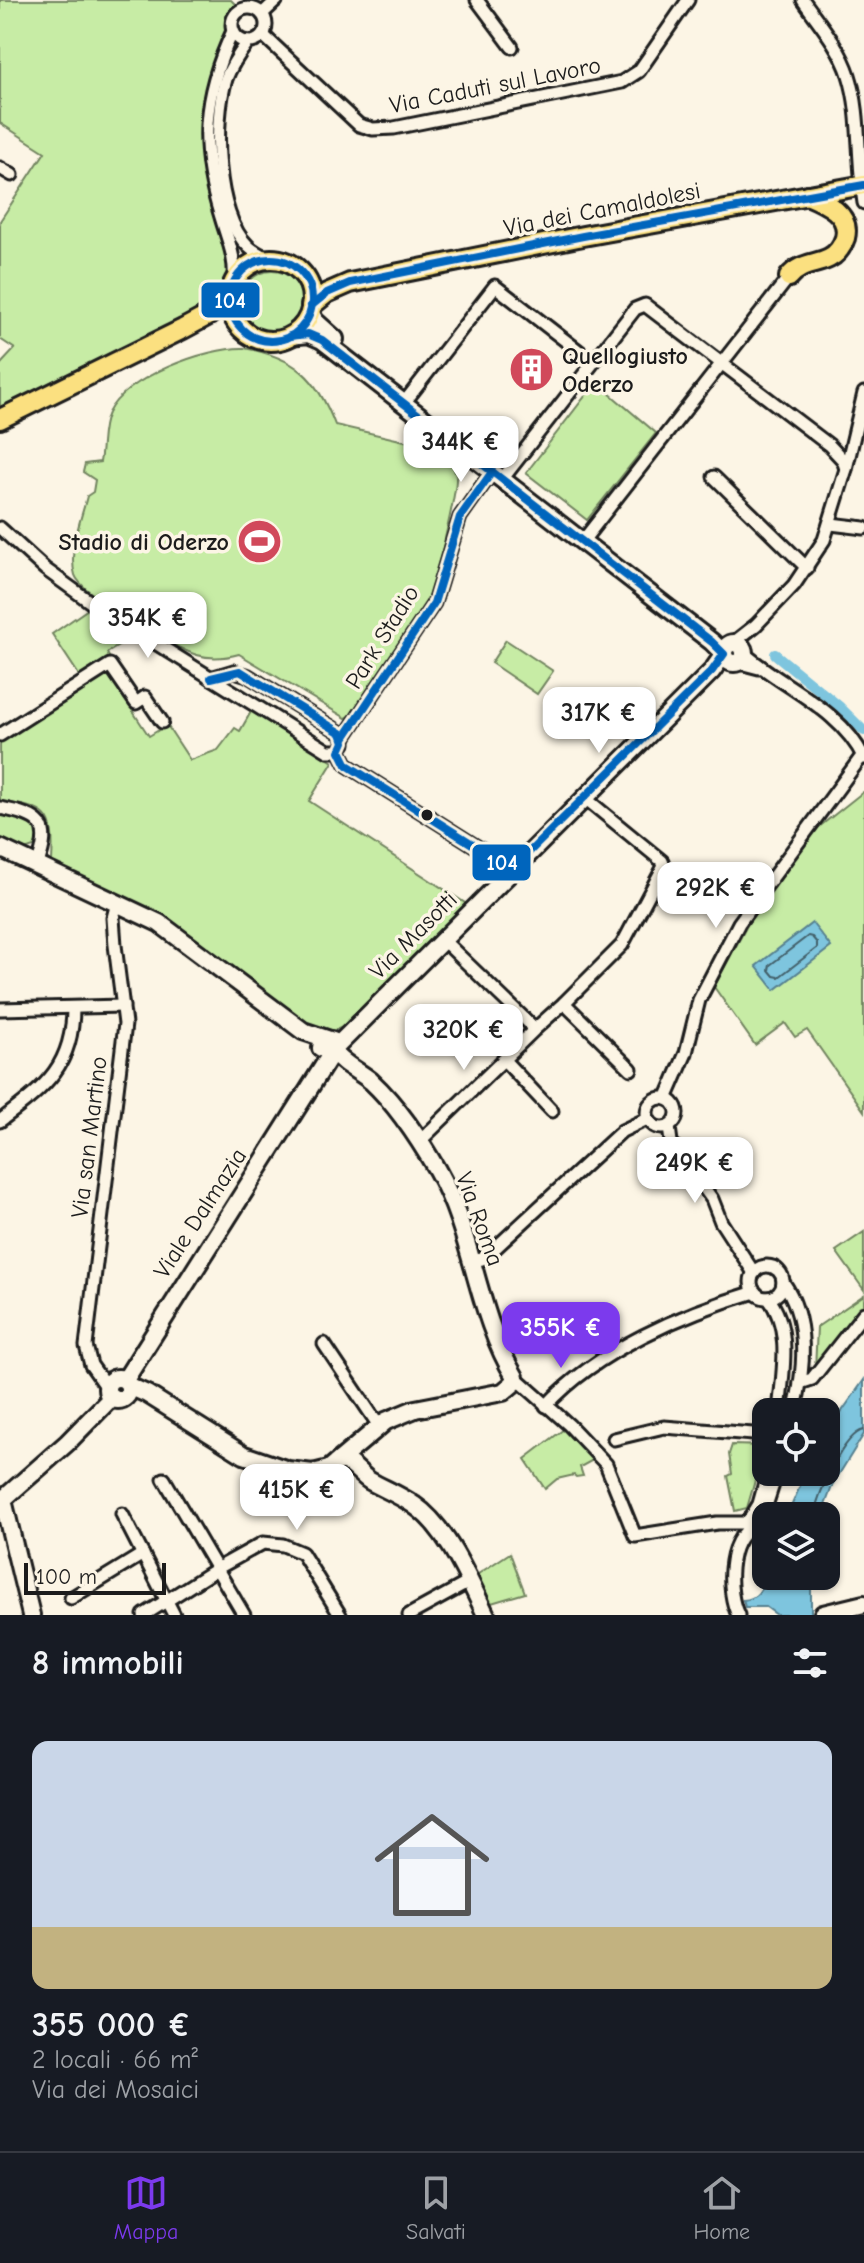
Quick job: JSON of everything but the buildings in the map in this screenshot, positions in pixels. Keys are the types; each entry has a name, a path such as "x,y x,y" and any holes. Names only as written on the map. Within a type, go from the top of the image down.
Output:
{"main road":[{"name":"Via dei Camaldolesi","path":"311,309 327,293 350,283 807,195 863,180"},
{"path":"789,277 804,265 832,256 842,247 846,234 845,222 839,213 807,195"},
{"path":"0,419 209,315 232,290 248,266 269,259 289,263 305,277 312,296 311,309 304,324 290,336 272,341 259,339 233,317 232,290"},
{"name":"Via dei Camaldolesi","path":"305,277 350,283"},
{"path":"183,329 213,323 239,325"}],"street":[{"path":"231,0 241,10"},
{"path":"262,14 277,0"},
{"path":"477,0 512,47"},
{"name":"Via Caduti sul Lavoro","path":"263,35 365,128 394,128 622,82 639,71 688,0"},
{"path":"803,0 840,55 849,75 863,180"},
{"path":"232,290 233,249 208,169 205,138 214,77 233,31 234,18 241,10 252,9 262,14 266,22 263,35 248,42 232,64 221,101 217,139 229,211 246,245 269,259"},
{"path":"233,31 239,39 248,42"},
{"path":"0,168 12,175"},
{"path":"863,196 864,203"},
{"path":"585,538 789,277"},
{"path":"407,400 495,286 593,362"},
{"name":"Park Stadio","path":"334,751 434,603 460,517 635,309 645,305 723,362"},
{"path":"311,309 324,331 407,400 585,538 708,627 735,654 803,694 842,727 860,749 863,757 739,923 699,1000 686,1053 666,1099"},
{"path":"290,336 308,334 322,340 407,400"},
{"path":"723,362 829,445 843,460 846,469"},
{"name":"Via Masotti","path":"327,1046 351,1030 712,671 735,654 756,625 807,568 831,524 864,393"},
{"path":"829,445 841,448 853,441"},
{"path":"714,477 807,568"},
{"path":"831,524 864,528"},
{"path":"0,528 58,580 211,678 334,751 347,765 512,869"},
{"path":"0,735 110,665 136,703 145,697 162,722"},
{"path":"211,678 234,671 250,676 344,738"},
{"path":"237,694 240,680 250,676"},
{"path":"419,1142 622,945 664,866 662,861 585,798"},
{"path":"0,808 26,813 42,824 44,847 37,866"},
{"name":"Via Roma","path":"0,848 159,923 327,1046 381,1091 407,1123 438,1172 453,1206 495,1342 515,1377 592,1447 606,1464 635,1536 717,1523 749,1525"},
{"name":"Via san Martino","path":"114,1384 91,1365 86,1346 125,1024 113,918 117,903"},
{"path":"443,940 535,1029"},
{"path":"564,1003 631,1069"},
{"path":"0,1009 123,1006"},
{"path":"0,1121 41,1090 59,1069 71,1036 73,1008"},
{"name":"Viale Dalmazia","path":"1,1501 70,1440 114,1384 317,1074 327,1046"},
{"path":"503,1059 552,1111"},
{"path":"666,1099 674,1104 677,1112 675,1121 669,1127 654,1127 647,1119 647,1109 652,1101 666,1099"},
{"path":"471,1261 482,1259 491,1252 622,1131 647,1119"},
{"path":"669,1127 671,1142 712,1199 721,1222 754,1273"},
{"path":"780,1398 784,1343 779,1314 768,1298 755,1292 751,1283 754,1273 762,1267 772,1267 780,1272 794,1303 802,1337 797,1398"},
{"path":"768,1298 777,1295 783,1282"},
{"path":"546,1406 600,1360 642,1336 709,1306 755,1292"},
{"path":"800,1383 812,1379 864,1313"},
{"path":"324,1344 379,1426"},
{"path":"503,1392 512,1385 515,1377"},
{"path":"114,1384 157,1400 226,1446 262,1462 313,1473 346,1462 359,1442 379,1426 415,1409 503,1392 530,1393"},
{"path":"614,1439 664,1427 752,1434"},
{"path":"346,1462 368,1480 426,1515 471,1581 486,1615"},
{"path":"164,1479 244,1615"},
{"path":"738,1615 731,1562 734,1550 756,1512 764,1486"},
{"path":"749,1525 763,1515 772,1486"},
{"path":"1,1501 31,1615"},
{"path":"122,1514 174,1615"},
{"path":"144,1615 263,1543 283,1545 302,1553 340,1615"},
{"path":"71,1598 143,1554"},
{"path":"409,1615 471,1581"},
{"path":"819,1614 864,1604"}],"green space":[{"path":"0,0 231,0 241,10 234,18 220,59 205,138 234,282 230,298 85,376 0,407 0,365 15,349 0,339 0,221 45,152 0,123"},
{"path":"272,271 284,273 293,280 300,289 300,313 293,322 284,329 272,331 260,329 251,322 244,313 242,301 244,289 251,280 260,273"},
{"name":"Stadio di Oderzo","path":"244,348 277,357 302,372 320,394 335,425 435,448 455,472 449,519 427,603 390,660 346,718 239,654 218,658 202,656 170,643 110,607 81,584 75,575 73,556 76,536 87,496 93,492 95,480 83,472 85,464 100,462 106,418 117,400 149,376 168,367 210,353"},
{"path":"596,382 656,433 587,520 526,473"},
{"path":"91,607 135,636 107,653 110,659 81,678 52,634"},
{"path":"506,640 553,671 537,694 491,663"},
{"path":"107,672 149,736 167,725 190,760 218,750 235,728 240,731 252,710 333,762 309,801 468,905 349,1023 338,1029 323,1031 305,1026 152,910 56,866 52,861 52,832 45,815 38,810 0,801 0,741"},
{"path":"863,792 864,1111 807,1030 795,1037 785,1023 755,1045 714,987 766,890 814,831"},
{"path":"0,815 29,823 39,838 34,847 21,851 0,840"},
{"path":"864,1232 864,1290 836,1251"},
{"path":"864,1295 864,1311 815,1370 817,1327"},
{"path":"564,1429 593,1460 580,1467 583,1476 557,1479 545,1489 525,1459"},
{"path":"732,1445 752,1446 753,1486 747,1508 735,1511 728,1476 732,1474 729,1454"},
{"path":"510,1553 525,1593 488,1604 475,1576"}],"water":[{"path":"812,923 831,947 775,990 756,966"},
{"path":"864,1380 864,1434 840,1473 840,1414"},
{"path":"800,1486 832,1486 826,1502 793,1502"},
{"path":"811,1590 811,1615 777,1615 766,1607 745,1607 743,1600 759,1592"}],"waterway":[{"path":"775,654 840,707 864,731"}],"transit line":[{"name":"104","path":"311,306 327,293 350,283 583,236 864,185"},
{"name":"104","path":"271,259 287,262 300,271 309,284 312,300 309,316 300,329 287,338 271,341 255,338 242,329 233,316 230,300 233,284 242,271 255,262 271,259"},
{"name":"104","path":"211,678 240,671 341,733 344,742 340,751 347,765 512,869 712,671 724,654 322,340 308,334 290,336"},
{"name":"104","path":"344,738 434,603 460,517 492,472"}],"place":[{"name":"Quellogiusto Oderzo","path":"531,370"},
{"name":"Stadio di Oderzo","path":"260,542"}]}
